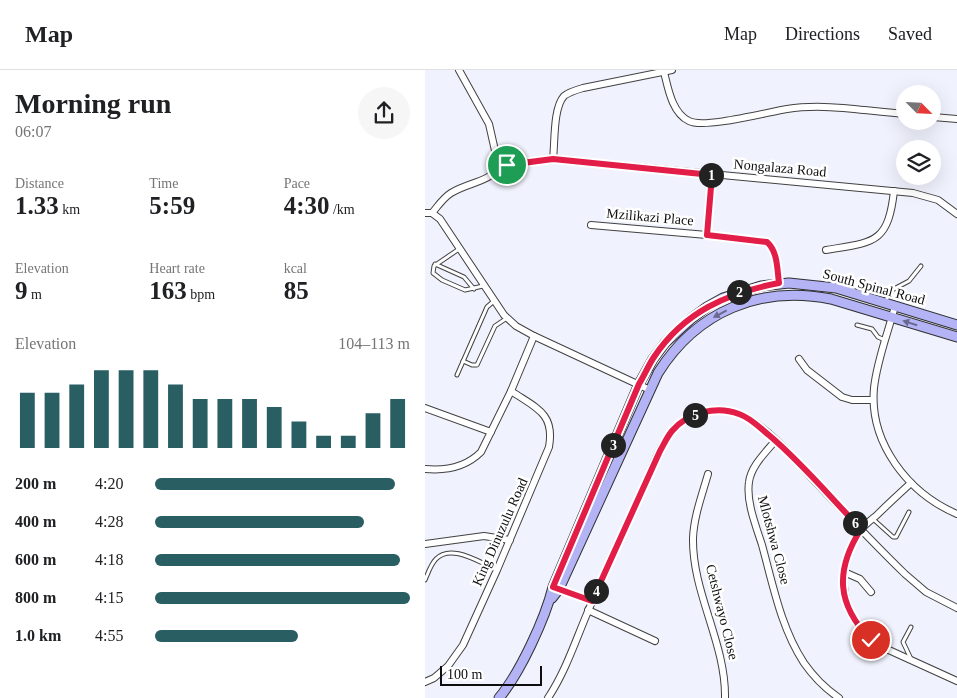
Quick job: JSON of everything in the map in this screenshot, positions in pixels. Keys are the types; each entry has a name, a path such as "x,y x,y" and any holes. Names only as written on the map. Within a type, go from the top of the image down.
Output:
{"street":[{"path":"459,70 489,124 496,155 503,164 493,175 485,180 450,194 429,213 439,219 483,286 507,318 534,336 650,390"},
{"path":"553,159 558,108 564,97 569,93 583,88 672,70"},
{"path":"664,72 670,95 678,112 689,121 695,123 721,121 801,108 837,108 896,113"},
{"path":"941,117 957,119"},
{"name":"Nongalaza Road","path":"503,164 509,165 553,159 913,193 930,197 945,204 957,214"},
{"name":"Mzilikazi Place","path":"707,235 712,175"},
{"path":"827,250 865,244 878,236 889,220 894,191"},
{"name":"Mzilikazi Place","path":"591,225 767,242 775,256 779,283"},
{"name":"South Spinal Road","path":"556,588 639,384 653,358 665,343 692,318 723,298 761,286 779,283 830,287 957,325"},
{"name":"South Spinal Road","path":"499,698 515,677 650,390 667,359 693,332 726,311 758,299 781,295 816,296 957,337"},
{"path":"895,306 875,377 873,400 878,428 882,441 893,461 911,483 930,500 957,514"},
{"path":"425,469 452,468 473,459 481,452 511,392 534,336"},
{"path":"799,358 807,370 836,393 847,399 873,400"},
{"name":"King Dinuzulu Road","path":"425,682 442,672 455,657 472,626 543,464 551,436 551,426 545,416 511,392"},
{"path":"425,408 491,432"},
{"path":"548,698 562,674 588,610 660,451 673,430 682,422 701,413 721,410 730,411 754,422 922,589 957,608"},
{"name":"Mlotshwa Close","path":"775,441 757,464 749,479 751,508 789,633 805,664 825,687 839,698"},
{"name":"Cetshwayo Close","path":"708,474 697,516 693,543 700,587 723,666 725,698"},
{"path":"911,483 861,529 847,556 844,572 846,602 854,620 871,640 880,646 957,681"},
{"path":"425,544 484,536 510,540"},
{"path":"844,572 859,578 871,592"},
{"path":"556,588 592,601"},
{"path":"588,610 655,641"}],"lane":[{"path":"459,249 435,264 432,271 437,277 462,289 474,289 483,286"},
{"path":"435,264 464,277 474,289"},
{"path":"885,303 889,291 909,281 921,266"},
{"path":"457,375 487,307 494,301"},
{"path":"463,361 477,365 495,326 507,318"},
{"path":"857,325 872,329 878,338 885,340"},
{"path":"873,519 896,538 909,512"},
{"path":"425,580 435,560 444,554 450,553 462,555 497,570"},
{"path":"911,627 903,642 913,661"}],"route":[{"path":"507,165 553,159 712,175 707,235 767,242 775,256 779,283 761,286 723,298 707,307 678,329 653,358 639,384 553,587 592,601 667,438 673,430 691,416 712,411 730,411 754,422 786,450 861,529 850,548 844,565 844,589 849,612 871,640"}]}
